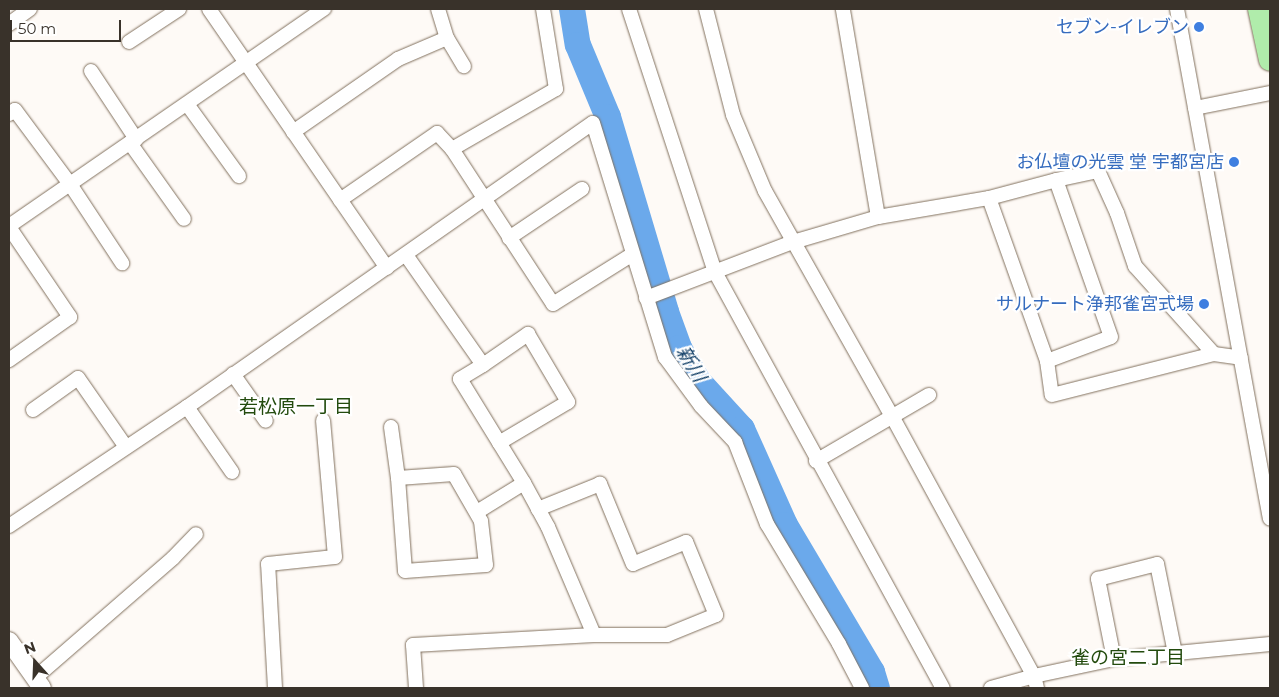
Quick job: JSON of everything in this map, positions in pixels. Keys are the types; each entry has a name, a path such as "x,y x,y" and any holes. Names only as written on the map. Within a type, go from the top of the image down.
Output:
{"highway":[{"path":"1259,9 1270,60"}],"street":[{"path":"9,24 30,9"},
{"path":"129,42 179,9"},
{"path":"209,9 387,268"},
{"path":"9,360 70,317 9,227 324,9"},
{"path":"438,9 447,38 464,66"},
{"path":"452,148 556,89 543,9"},
{"path":"629,9 714,272 942,688"},
{"path":"706,9 733,115 765,191 892,416 1036,682"},
{"path":"843,9 878,217"},
{"path":"1177,9 1270,519"},
{"path":"293,132 398,59 447,38"},
{"path":"91,71 133,141 184,219"},
{"path":"1195,108 1270,93"},
{"path":"187,104 239,176"},
{"path":"9,114 15,110 70,184 122,263"},
{"path":"9,526 187,407 593,123 633,254 655,295 665,357 701,406 735,442 768,524 814,601 862,688"},
{"path":"340,200 437,133 452,148 483,199 553,304 633,254"},
{"path":"655,295 793,242 878,217 989,198 1098,171 1117,213 1136,266 1214,354"},
{"path":"1047,361 1111,337 1056,180"},
{"path":"509,238 582,189"},
{"path":"989,198 1047,361 1052,395 1214,354 1241,358"},
{"path":"406,255 483,365"},
{"path":"499,443 568,402 528,334 460,380 538,509 594,635"},
{"path":"233,374 266,421"},
{"path":"33,410 78,378 126,447"},
{"path":"816,461 929,395"},
{"path":"187,407 232,472"},
{"path":"275,688 268,564 335,557 323,421"},
{"path":"391,427 398,478 405,571 486,565 481,521 454,474 398,478"},
{"path":"477,512 524,483"},
{"path":"416,688 413,646 594,635 667,635 716,615 686,542 633,564 600,484 538,509"},
{"path":"9,641 39,683 173,558 196,534"},
{"path":"1114,659 1098,579 1157,564 1175,653"},
{"path":"991,688 1036,682 1114,659 1270,644"}],"waterway":[{"name":"新川","path":"572,9 578,45 608,117 666,312 679,348 698,381 742,429 785,525 872,672 877,688"}],"place":[{"name":"セブン-イレブン","path":"1199,27"},
{"name":"お仏壇の光雲 堂 宇都宮店","path":"1234,162"},
{"name":"サルナート浄邦雀宮式場","path":"1204,304"}],"district":[{"name":"若松原一丁目","path":"296,407"},
{"name":"雀の宮二丁目","path":"1128,658"}]}
